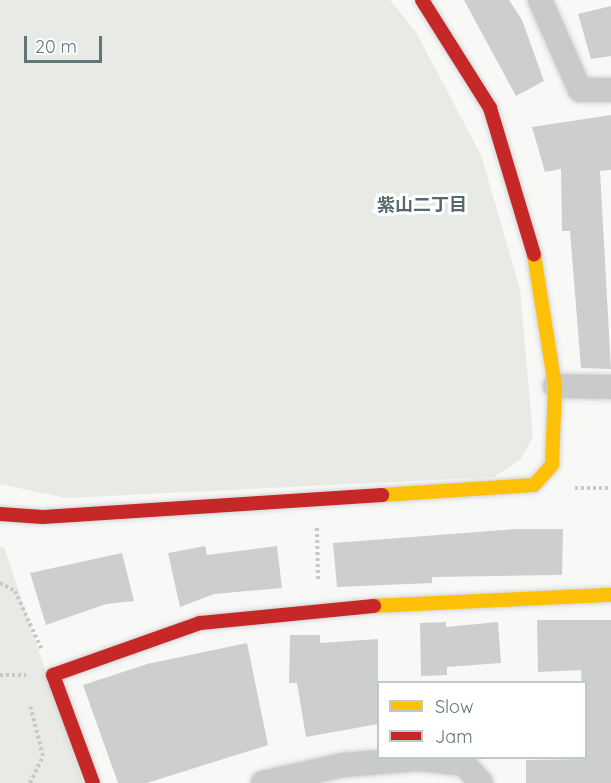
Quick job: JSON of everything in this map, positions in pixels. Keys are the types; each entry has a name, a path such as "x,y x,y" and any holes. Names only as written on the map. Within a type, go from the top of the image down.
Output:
{"street":[{"path":"0,514 43,517 534,485 552,465 555,386 543,286 490,108 422,0"},
{"path":"540,0 580,90 611,90"},
{"path":"555,386 611,387"},
{"path":"93,783 53,675 200,623 318,608 611,595"},
{"path":"263,783 326,776 419,759 464,764 481,783"}],"path":[{"path":"575,488 611,488"},
{"path":"317,525 318,608"},
{"path":"0,583 15,591 53,675"},
{"path":"23,675 26,686"},
{"path":"28,697 43,756 30,783"}],"shaded area":[{"path":"0,0 390,0 416,32 481,155 520,289 533,437 521,459 494,477 66,498 0,484"},
{"path":"0,547 4,547 83,783 0,783"}],"building":[{"path":"464,0 509,0 522,20 544,81 516,96"},
{"path":"611,6 611,56 591,59 578,14"},
{"path":"611,115 611,170 600,171 611,369 581,368 570,231 562,231 561,169 545,172 532,127"},
{"path":"515,529 563,529 562,575 432,577 432,583 337,587 333,543"},
{"path":"205,546 207,555 277,546 282,588 214,594 180,607 168,553"},
{"path":"122,553 134,601 106,604 46,625 30,573"},
{"path":"537,620 611,620 611,783 526,783 526,760 587,759 587,681 581,681 581,670 538,672"},
{"path":"446,622 446,627 498,622 501,663 447,667 447,675 421,676 420,623"},
{"path":"290,635 320,635 320,643 378,639 377,724 306,737 297,683 289,683"},
{"path":"247,643 268,745 147,783 118,783 83,685 147,664"}],"traffic: slow":[{"path":"382,495 534,485 552,465 555,386 534,255"},
{"path":"374,606 611,595"}],"traffic: jam":[{"path":"422,0 490,108 534,255"},
{"path":"0,514 43,517 382,495"},
{"path":"93,783 53,675 200,623 374,606"}],"district":[{"name":"紫山二丁目","path":"422,205"}]}
